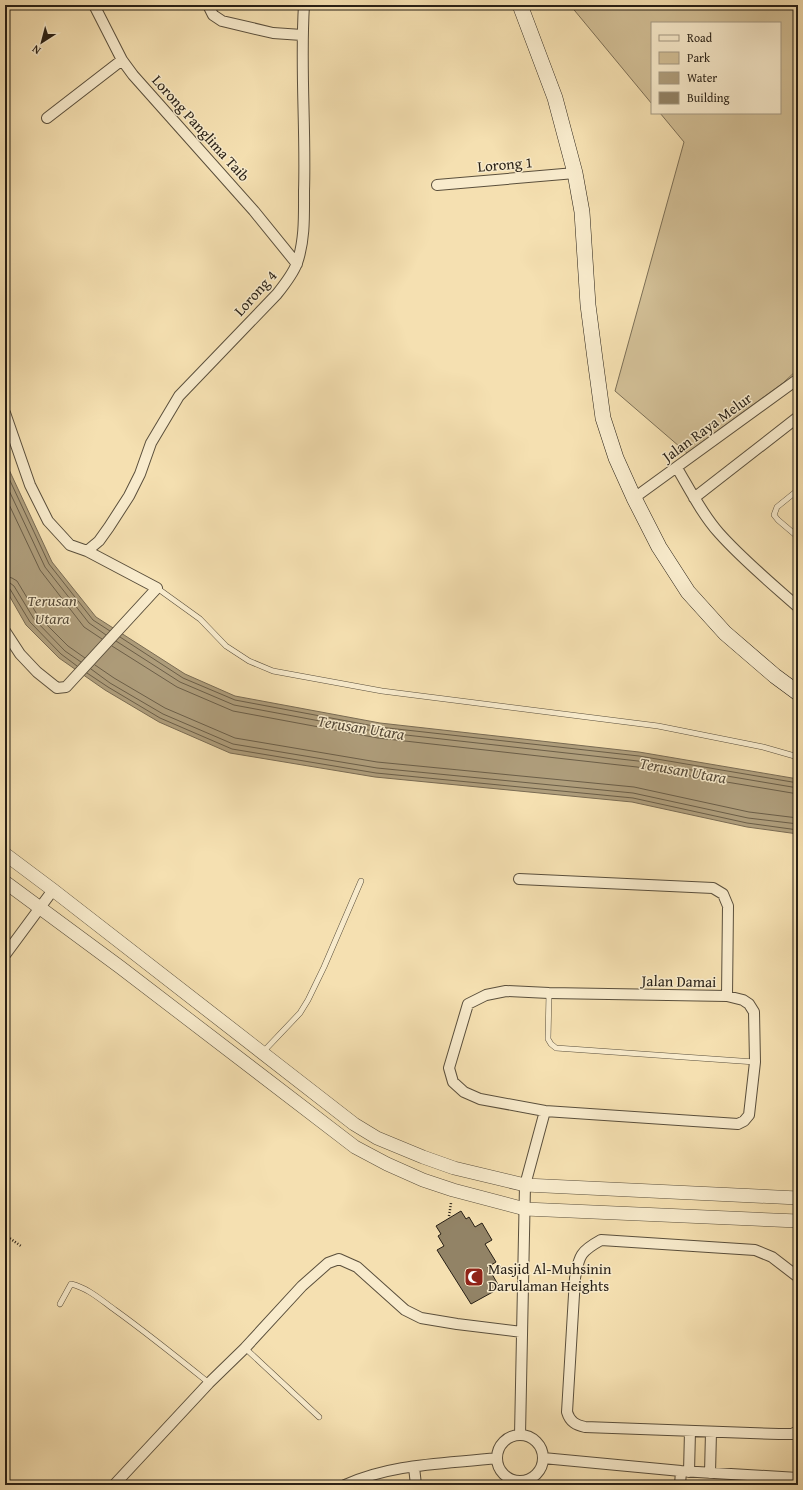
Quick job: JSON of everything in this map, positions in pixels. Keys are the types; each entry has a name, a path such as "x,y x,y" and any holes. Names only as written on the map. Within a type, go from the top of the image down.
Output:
{"main road":[{"path":"520,5 555,98 575,172 582,212 588,305 603,418 616,458 659,547 688,592 725,633 775,676 798,693"}],"street":[{"name":"Lorong Panglima Taib","path":"94,5 122,60 133,75 254,211 297,264"},
{"path":"208,5 213,15 222,21 273,33 302,35"},
{"name":"Lorong 4","path":"88,551 99,541 129,496 140,474 151,443 179,396 278,294 297,264 303,231 305,174 302,35 304,5"},
{"path":"47,118 122,60"},
{"name":"Lorong 1","path":"437,185 575,172"},
{"name":"Jalan Raya Melur","path":"634,498 797,382"},
{"path":"5,413 30,485 48,521 70,545 88,551 154,591 66,687 57,688 38,672 20,654 5,631"},
{"path":"694,498 798,417"},
{"path":"677,468 694,498 718,532 745,561 798,607"},
{"path":"5,854 354,1124 377,1138 454,1168 525,1185 798,1198"},
{"path":"518,879 713,888 723,894 728,906 726,996"},
{"path":"5,882 120,967 355,1147 387,1164 423,1180 524,1209 798,1221"},
{"path":"5,955 53,890"},
{"name":"Jalan Damai","path":"506,991 548,993 726,996 742,1000 750,1004 754,1012 755,1062 749,1115 744,1121 738,1124 545,1111 480,1099 464,1092 453,1082 449,1068 468,1004 486,995 506,991"},
{"path":"520,1435 525,1185 545,1111"},
{"path":"798,1277 772,1257 755,1250 601,1240 587,1248 578,1261 575,1278 567,1412 569,1418 577,1426 585,1427 779,1434 792,1434 798,1431"},
{"path":"114,1485 209,1382 245,1348 302,1286 328,1263 339,1259 357,1267 405,1310 421,1318 446,1323 522,1332"},
{"path":"680,1485 685,1472 690,1431"},
{"path":"710,1473 711,1432"},
{"path":"513,1435 520,1435 527,1436 539,1444 543,1458 542,1465 538,1472 532,1477 518,1483 506,1476 501,1471 497,1458 501,1444 513,1435"},
{"path":"346,1485 376,1473 394,1469 497,1458"},
{"path":"543,1458 685,1472 798,1478"},
{"path":"414,1467 416,1485"}],"lane":[{"path":"798,490 777,507 774,514 778,520 798,537"},
{"path":"154,591 200,619 226,646 249,661 273,671 382,691 658,726 763,747 798,757"},
{"path":"263,1053 300,1013 308,1000 361,881"},
{"path":"548,993 548,1039 550,1044 556,1048 755,1062"},
{"path":"60,1304 71,1284 91,1292 132,1321 209,1382"},
{"path":"245,1348 319,1417"}],"path":[{"path":"5,1235 21,1246"},
{"path":"497,1267 514,1269"}],"green space":[{"path":"570,5 798,5 798,369 783,383 687,453 615,391 684,142 661,114 781,114 781,22 651,22 651,103"}],"water":[{"name":"Terusan Utara","path":"5,461 52,562 96,617 185,674 235,696 380,723 639,752 798,779 798,834 747,827 632,802 375,777 230,753 159,722 105,690 59,658 26,625 6,590"}],"building":[{"name":"Masjid Al-Muhsinin Darulaman Heights","path":"461,1211 466,1219 469,1217 475,1227 482,1223 492,1240 485,1244 496,1262 488,1267 500,1288 471,1304 437,1250 444,1246 438,1236 441,1234 436,1226"}],"place":[{"name":"Masjid Al-Muhsinin Darulaman Heights","path":"474,1277"}]}
